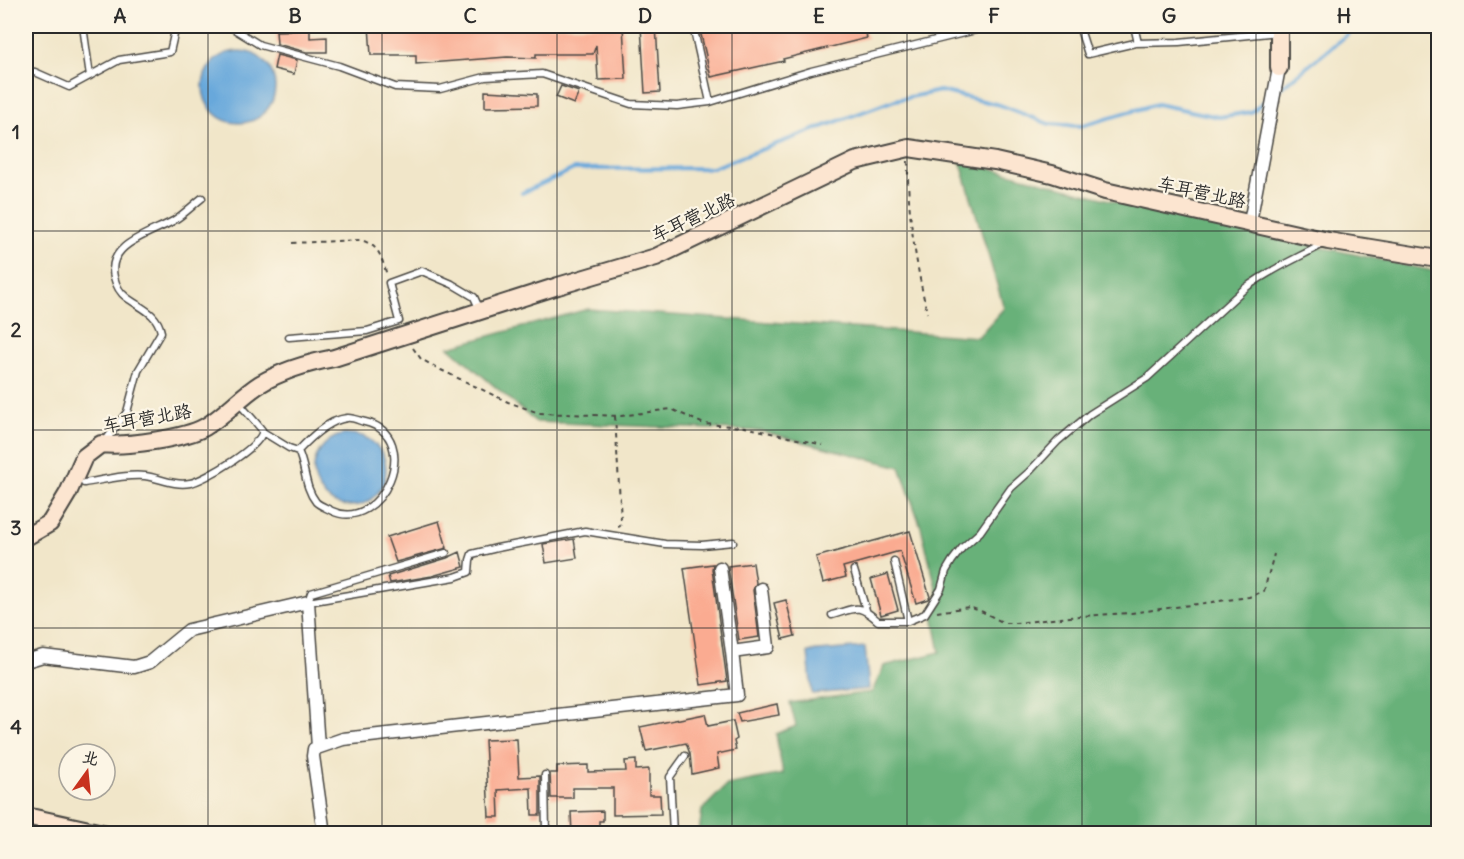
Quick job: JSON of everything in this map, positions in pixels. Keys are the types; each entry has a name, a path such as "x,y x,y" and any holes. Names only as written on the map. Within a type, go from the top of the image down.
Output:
{"street":[{"path":"1250,222 1279,68 1279,29"},
{"name":"车耳营北路","path":"26,537 50,523 68,494 84,457 102,444 115,446 192,434 207,426 260,384 304,364 334,358 481,310 656,257 855,161 909,148 995,161 1052,174 1106,190 1328,241 1438,259"},
{"path":"324,834 313,756 314,749 318,747 343,739 737,695 720,568"},
{"path":"732,652 768,647 761,589"},
{"path":"26,661 43,656 134,667 150,662 189,630 308,602 318,747"},
{"path":"26,816 107,834"}],"lane":[{"path":"82,26 90,76"},
{"path":"26,71 35,72 69,87 119,60 170,52 176,26"},
{"path":"228,26 260,45 339,66 395,87 440,89 485,77 542,74 631,104 677,106 710,102 811,71 992,26"},
{"path":"693,26 710,102"},
{"path":"1079,26 1088,54 1138,43 1179,42 1279,29"},
{"path":"1134,26 1138,43"},
{"path":"102,444 111,436 127,412 138,371 161,332 156,319 145,308 124,296 116,286 113,266 117,255 132,242 176,220 202,198"},
{"path":"832,615 857,608 866,610 878,621 908,621 925,615 941,589 946,571 952,561 962,548 980,532 1011,488 1058,441 1090,414 1147,378 1260,277 1328,241"},
{"path":"289,337 367,331 399,321 389,283 422,271 474,297 481,310"},
{"path":"84,483 124,476 145,476 177,484 192,483 237,459 261,438 260,427 238,401"},
{"path":"262,432 298,451 303,462 307,485 317,504 340,514 352,515 362,512 379,498 391,483 395,462 393,446 386,434 369,423 347,418 324,427 298,451"},
{"path":"446,553 311,593 308,602 455,577 469,572 472,554 569,533 585,531 665,544 702,545 733,542"},
{"path":"894,561 908,621"},
{"path":"854,570 866,610"},
{"path":"609,834 673,833 670,777 685,756"},
{"path":"545,775 546,834"}],"path":[{"path":"909,148 908,190 914,252 927,313"},
{"path":"292,243 361,240 371,243 380,252 389,283"},
{"path":"408,334 413,348 421,359 508,402 539,413 615,416 671,409 704,424 745,427 824,444"},
{"path":"608,535 620,526 621,520 615,416"},
{"path":"925,615 969,607 1004,623 1016,623 1131,613 1249,597 1264,591 1274,554"}],"green space":[{"path":"960,160 1151,211 1438,272 1438,833 699,833 702,810 727,785 783,774 776,734 796,726 790,703 872,692 884,666 940,652 932,610 939,599 921,527 900,467 761,431 536,422 449,347 588,309 978,337 1004,308"}],"water":[{"path":"239,51 259,57 269,67 275,87 269,107 259,117 239,123 219,117 209,107 203,87 209,67 219,57"},
{"path":"350,434 370,440 380,450 386,470 380,490 370,500 350,506 330,500 320,490 314,470 320,450 330,440"},
{"path":"865,647 869,689 812,694 808,652"}],"building":[{"path":"369,26 623,26 626,79 598,80 596,45 593,54 536,54 536,58 507,57 416,64 416,55 371,55"},
{"path":"641,26 656,26 660,92 645,93"},
{"path":"699,26 864,26 867,38 783,59 784,61 711,77"},
{"path":"310,30 310,38 327,37 327,52 306,52 277,44 276,31"},
{"path":"277,55 297,60 294,74 274,69"},
{"path":"561,86 579,92 574,104 556,97"},
{"path":"485,91 537,94 537,106 485,107"},
{"path":"439,521 447,548 396,562 387,537"},
{"path":"910,531 930,597 928,599 916,603 900,551 843,567 846,577 823,583 816,557"},
{"path":"574,539 577,558 546,563 543,544"},
{"path":"460,552 464,567 432,576 390,583 388,576"},
{"path":"753,563 756,583 753,590 759,637 739,640 728,566"},
{"path":"713,564 727,681 701,685 684,568"},
{"path":"888,574 898,610 881,615 871,579"},
{"path":"786,600 795,636 783,639 774,603"},
{"path":"777,704 779,715 740,722 737,713"},
{"path":"705,714 708,726 733,721 737,739 734,741 736,750 717,754 719,768 692,774 690,754 686,743 646,751 640,727"},
{"path":"517,739 519,777 540,776 540,815 532,815 531,788 498,790 499,817 489,817 485,740"},
{"path":"636,760 636,770 649,769 649,795 660,795 661,814 613,815 613,788 573,788 573,798 551,798 550,773 557,773 557,766 588,765 588,772 626,771 625,761"},
{"path":"603,811 603,821 599,821 599,834 572,834 571,812"}],"waterway":[{"path":"1278,90 1358,26"},
{"path":"522,193 574,169 712,168 895,100 940,91 1000,105 1049,124 1080,126 1157,104 1219,117 1251,112 1270,97"}]}
